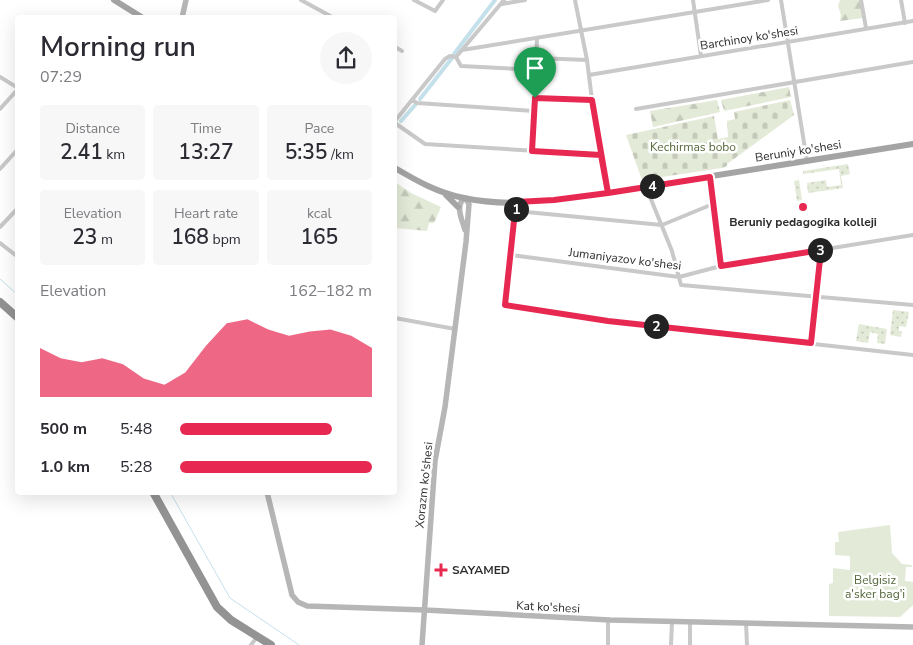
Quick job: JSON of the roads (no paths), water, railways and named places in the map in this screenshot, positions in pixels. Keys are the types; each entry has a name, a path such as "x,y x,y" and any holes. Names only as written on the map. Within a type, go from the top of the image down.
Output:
{"highway":[{"path":"0,302 15,315"},
{"path":"155,495 217,607 231,620 272,645"}],"main road":[{"path":"114,0 138,15"},
{"name":"Beruniy ko'shesi","path":"397,169 428,188 446,194 480,200 516,202 554,200 608,193 913,144"},
{"path":"446,194 458,207"},
{"path":"469,207 480,200"}],"street":[{"path":"183,15 186,0"},
{"path":"301,0 328,15"},
{"path":"310,5 313,0"},
{"path":"414,0 435,12 442,0"},
{"path":"456,57 503,2 525,0"},
{"path":"575,0 587,60 608,193"},
{"path":"693,0 701,56"},
{"path":"462,50 768,0"},
{"path":"780,0 807,161"},
{"path":"861,0 866,28"},
{"path":"901,0 905,23"},
{"name":"Barchinoy ko'shesi","path":"589,75 913,21"},
{"path":"532,151 537,39"},
{"path":"397,48 402,51"},
{"path":"397,119 445,60 450,56 456,57"},
{"path":"456,57 461,66 536,70"},
{"path":"537,58 587,60"},
{"path":"636,109 913,62"},
{"path":"0,77 15,86"},
{"path":"0,109 15,92"},
{"path":"535,98 592,100"},
{"path":"412,100 417,103 534,111"},
{"path":"397,123 425,144 601,155"},
{"path":"0,168 15,152"},
{"path":"710,177 721,266"},
{"path":"646,187 672,251 681,285 913,305"},
{"path":"466,232 458,207 464,198 469,207"},
{"path":"516,202 505,305 608,321 913,355"},
{"path":"516,211 662,225 713,204"},
{"name":"Xorazm ko'shesi","path":"422,645 435,461 446,407 469,207"},
{"path":"0,227 15,211"},
{"name":"Jumaniyazov ko'shesi","path":"511,255 679,277 721,266 913,235"},
{"path":"0,243 15,255"},
{"path":"811,343 821,250"},
{"path":"397,318 455,329"},
{"name":"Kat ko'shesi","path":"268,495 292,595 298,602 307,606 608,620 913,627"},
{"path":"608,620 608,645"},
{"path":"671,645 672,622"},
{"path":"690,622 690,645"},
{"path":"746,623 747,645"},
{"path":"251,645 258,638"}],"waterway":[{"path":"454,54 495,0"},
{"path":"420,99 452,58"},
{"path":"401,121 416,104"},
{"path":"0,279 15,292"},
{"path":"172,495 230,598 299,645"}],"place":[{"name":"Beruniy pedagogika kolleji","path":"803,207"},
{"name":"SAYAMED","path":"441,570"}],"park label":[{"name":"Kechirmas bobo","path":"693,147"},
{"name":"Belgisiz a'sker bag'i","path":"875,587"}]}
